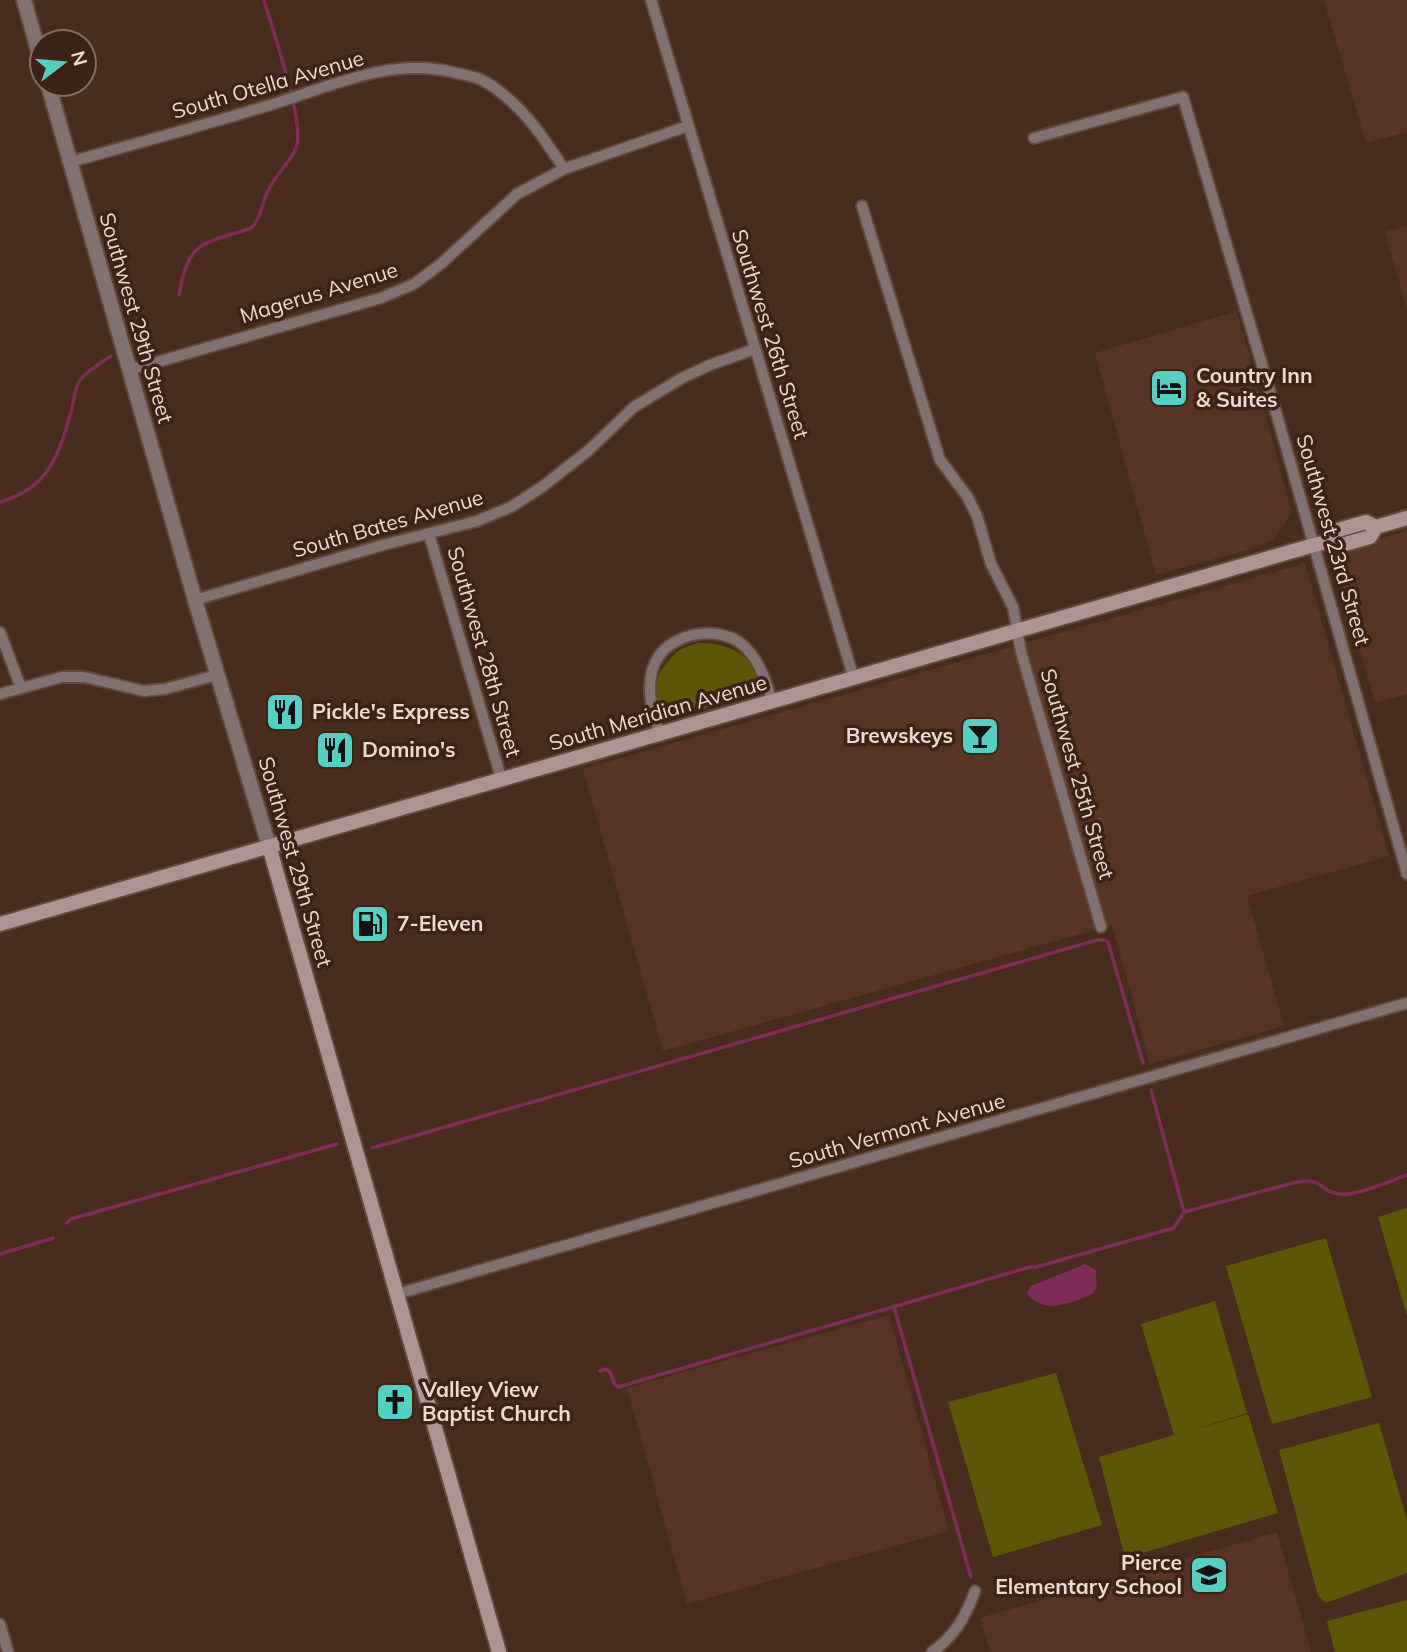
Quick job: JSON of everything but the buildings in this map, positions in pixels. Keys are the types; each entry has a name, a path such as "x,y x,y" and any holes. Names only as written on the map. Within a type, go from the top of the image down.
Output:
{"main road":[{"name":"South Meridian Avenue","path":"0,924 1320,543 1335,531 1366,522 1376,527 1407,518"},
{"name":"Southwest 29th Street","path":"269,846 499,1652"}],"street":[{"path":"24,0 32,28"},
{"name":"Southwest 26th Street","path":"651,0 853,679"},
{"name":"South Otella Avenue","path":"70,162 285,100 340,80 394,69 439,68 480,79 512,100 540,133 564,169"},
{"name":"Southwest 23rd Street","path":"1034,138 1183,97 1320,543 1407,874"},
{"name":"Southwest 29th Street","path":"52,98 195,600 269,846"},
{"name":"Magerus Avenue","path":"129,370 381,298 414,284 442,263 517,194 564,169 688,126"},
{"name":"Southwest 25th Street","path":"862,206 940,460 967,496 977,516 991,564 1013,607 1021,652 1101,927"},
{"name":"South Bates Avenue","path":"195,600 477,520 511,507 542,487 589,450 634,407 682,378 755,349"},
{"name":"Southwest 28th Street","path":"429,534 502,781"},
{"path":"0,632 21,688"},
{"path":"661,735 653,712 650,681 659,656 684,637 708,633 731,637 747,649 761,673 772,702"},
{"path":"0,694 62,677 84,677 144,691 165,689 218,675"},
{"name":"South Vermont Avenue","path":"397,1294 1407,1003"},
{"path":"932,1652 944,1643 974,1606 975,1591"},
{"path":"0,1623 8,1652"}],"shaded area":[{"path":"1324,0 1407,0 1407,132 1366,143"},
{"path":"1407,226 1407,310 1385,232"},
{"path":"1237,311 1291,510 1284,526 1272,540 1258,547 1156,575 1095,353"},
{"path":"1407,531 1407,694 1375,703 1333,552"},
{"path":"1305,563 1389,856 1247,896 1284,1026 1150,1064 1112,925 663,1051 583,769"},
{"path":"698,643 719,645 740,653 754,668 756,690 749,695 674,717 667,715 658,707 656,701 656,686 660,673 678,651"},
{"path":"1407,1208 1407,1316 1378,1217"},
{"path":"1326,1238 1372,1397 1272,1424 1226,1266"},
{"path":"1085,1264 1096,1270 1096,1287 1091,1294 1051,1306 1038,1302 1027,1294 1031,1286"},
{"path":"1215,1301 1247,1413 1193,1430 1248,1414 1278,1513 1125,1558 1099,1457 1174,1435 1141,1324"},
{"path":"889,1315 949,1531 687,1604 627,1388"},
{"path":"1056,1373 1102,1525 993,1557 948,1402"},
{"path":"1379,1423 1407,1520 1407,1573 1326,1603 1318,1596 1279,1450"},
{"name":"Pierce Elementary School","path":"1277,1532 1311,1652 990,1652 980,1618"},
{"path":"1407,1600 1407,1652 1335,1652 1327,1621"}],"waterway":[{"path":"179,295 187,263 200,247 251,228 255,224 272,184 296,148 298,136 292,98 264,0"},
{"path":"0,502 30,489 49,468 62,442 78,384 90,370 111,356"},
{"path":"372,1148 1097,940 1108,942 1143,1063"},
{"path":"1151,1090 1184,1212"},
{"path":"67,1223 71,1219 337,1144"},
{"path":"600,1371 606,1369 610,1372 618,1387 1174,1228 1184,1212 1297,1182 1317,1183 1332,1192 1345,1194 1372,1188 1407,1175"},
{"path":"0,1254 53,1238"},
{"path":"894,1307 971,1577"}],"place":[{"name":"Country Inn & Suites","path":"1169,388"},
{"name":"Pickle's Express","path":"285,712"},
{"name":"Brewskeys","path":"980,736"},
{"name":"Domino's","path":"335,750"},
{"name":"7-Eleven","path":"370,924"},
{"name":"Valley View Baptist Church","path":"395,1402"},
{"name":"Pierce Elementary School","path":"1209,1575"}]}
